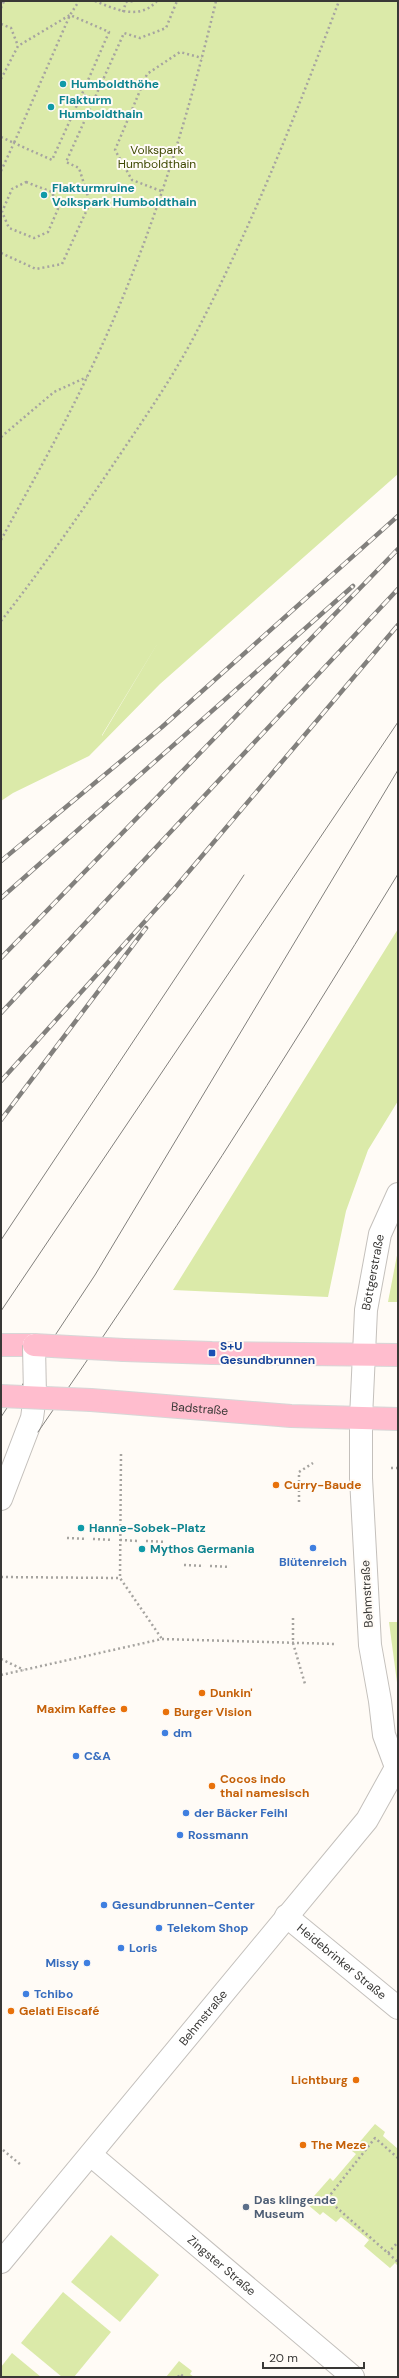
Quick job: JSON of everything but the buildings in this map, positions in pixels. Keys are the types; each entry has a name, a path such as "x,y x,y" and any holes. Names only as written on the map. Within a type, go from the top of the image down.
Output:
{"main road":[{"path":"1,1344 212,1354 398,1355"},
{"name":"Badstraße","path":"1,1396 35,1396 291,1416 398,1419"}],"street":[{"name":"Böttgerstraße","path":"361,1418 366,1310 380,1234 398,1194"},
{"path":"1,1499 32,1418 35,1396 34,1345"},
{"name":"Behmstraße","path":"1,2262 367,1820 385,1791 397,1765 384,1734 370,1645 361,1478 361,1418"},
{"name":"Heidebrinker Straße","path":"286,1916 398,2008"},
{"name":"Zingster Straße","path":"91,2155 353,2377"}],"path":[{"path":"1,8 4,1"},
{"path":"1,170 70,15 79,1"},
{"path":"95,1 123,12 138,12 152,6 157,1"},
{"path":"123,12 126,2 135,1"},
{"path":"1,253 36,269 62,264 90,203 79,168 66,162 124,33 140,38 166,28 177,1"},
{"path":"1,540 87,377 124,292 161,191 203,58 216,1"},
{"path":"1,621 100,485 153,406 198,330 239,247 276,162 339,1"},
{"path":"1,79 18,46 70,15"},
{"path":"1,137 52,160 109,32 70,15"},
{"path":"1,24 11,28 18,46"},
{"path":"161,191 132,180 115,150 147,74 180,52 203,58"},
{"path":"82,94 94,99"},
{"path":"26,182 52,192 58,209 48,232 34,238 9,228 2,212 6,204 12,189 26,182"},
{"path":"1,202 6,204"},
{"path":"1,437 54,392 87,377"},
{"path":"121,1454 120,1578 162,1639"},
{"path":"299,1502 299,1472 313,1463"},
{"path":"67,1538 87,1539"},
{"path":"93,1539 113,1540"},
{"path":"119,1540 139,1541"},
{"path":"146,1541 166,1542"},
{"path":"184,1565 204,1566"},
{"path":"210,1566 230,1567"},
{"path":"1,1577 120,1578"},
{"path":"293,1618 293,1643 305,1684"},
{"path":"1,1676 162,1639 336,1644"},
{"path":"1,1659 25,1670"},
{"path":"398,2158 375,2138 327,2199 398,2262"},
{"path":"3,2150 21,2165"},
{"path":"388,2253 398,2242"},
{"path":"178,2377 180,2374 184,2377"}],"green space":[{"name":"Volkspark Humboldthain","path":"1,1 398,1 398,474 160,684 89,756 13,793 1,801","holes":["159,641 102,736 102,735"]},
{"path":"398,929 398,1101 368,1150 346,1211 328,1297 173,1290"},
{"path":"398,1250 398,1302 388,1302"},
{"path":"389,1622 398,1622 398,1690"},
{"path":"375,2124 385,2132 383,2136 398,2149 398,2266 395,2263 390,2268 364,2246 369,2240 341,2217 336,2222 323,2212 320,2215 307,2204 330,2178 333,2181 356,2154 352,2151"},
{"path":"111,2235 159,2275 120,2322 71,2282"},
{"path":"63,2292 111,2332 74,2377 62,2377 21,2343"},
{"path":"12,2353 41,2377 1,2377 1,2367"},
{"path":"179,2361 192,2371 190,2374 194,2377 166,2377"}],"tram line":[{"path":"1,1311 398,722"},
{"path":"1,1417 95,1275 398,770"},
{"path":"38,1432 85,1364 222,1156 398,874"},
{"path":"1,1240 244,875"}],"railway":[{"path":"1,861 162,727 398,516"},
{"path":"1,958 398,549"},
{"path":"1,898 353,586"},
{"path":"1,1013 398,589"},
{"path":"1,1081 174,889 398,625"},
{"path":"1,1120 146,928"}],"place":[{"name":"Humboldthöhe","path":"63,84"},
{"name":"Flakturm Humboldthain","path":"51,107"},
{"name":"Flakturmruine Volkspark Humboldthain","path":"44,195"},
{"name":"S+U Gesundbrunnen","path":"212,1353"},
{"name":"Curry-Baude","path":"276,1485"},
{"name":"Hanne-Sobek-Platz","path":"81,1528"},
{"name":"Blütenreich","path":"313,1548"},
{"name":"Mythos Germania","path":"142,1549"},
{"name":"Dunkin'","path":"202,1693"},
{"name":"Maxim Kaffee","path":"124,1709"},
{"name":"Burger Vision","path":"166,1712"},
{"name":"dm","path":"165,1733"},
{"name":"C&A","path":"76,1756"},
{"name":"Cocos indo thai namesisch","path":"212,1786"},
{"name":"der Bäcker Feihl","path":"186,1813"},
{"name":"Rossmann","path":"180,1835"},
{"name":"Gesundbrunnen-Center","path":"104,1905"},
{"name":"Telekom Shop","path":"159,1928"},
{"name":"Loris","path":"121,1948"},
{"name":"Missy","path":"87,1963"},
{"name":"Tchibo","path":"26,1994"},
{"name":"Gelati Eiscafé","path":"11,2011"},
{"name":"Lichtburg","path":"356,2080"},
{"name":"The Meze","path":"303,2145"},
{"name":"Das klingende Museum","path":"246,2207"}]}
